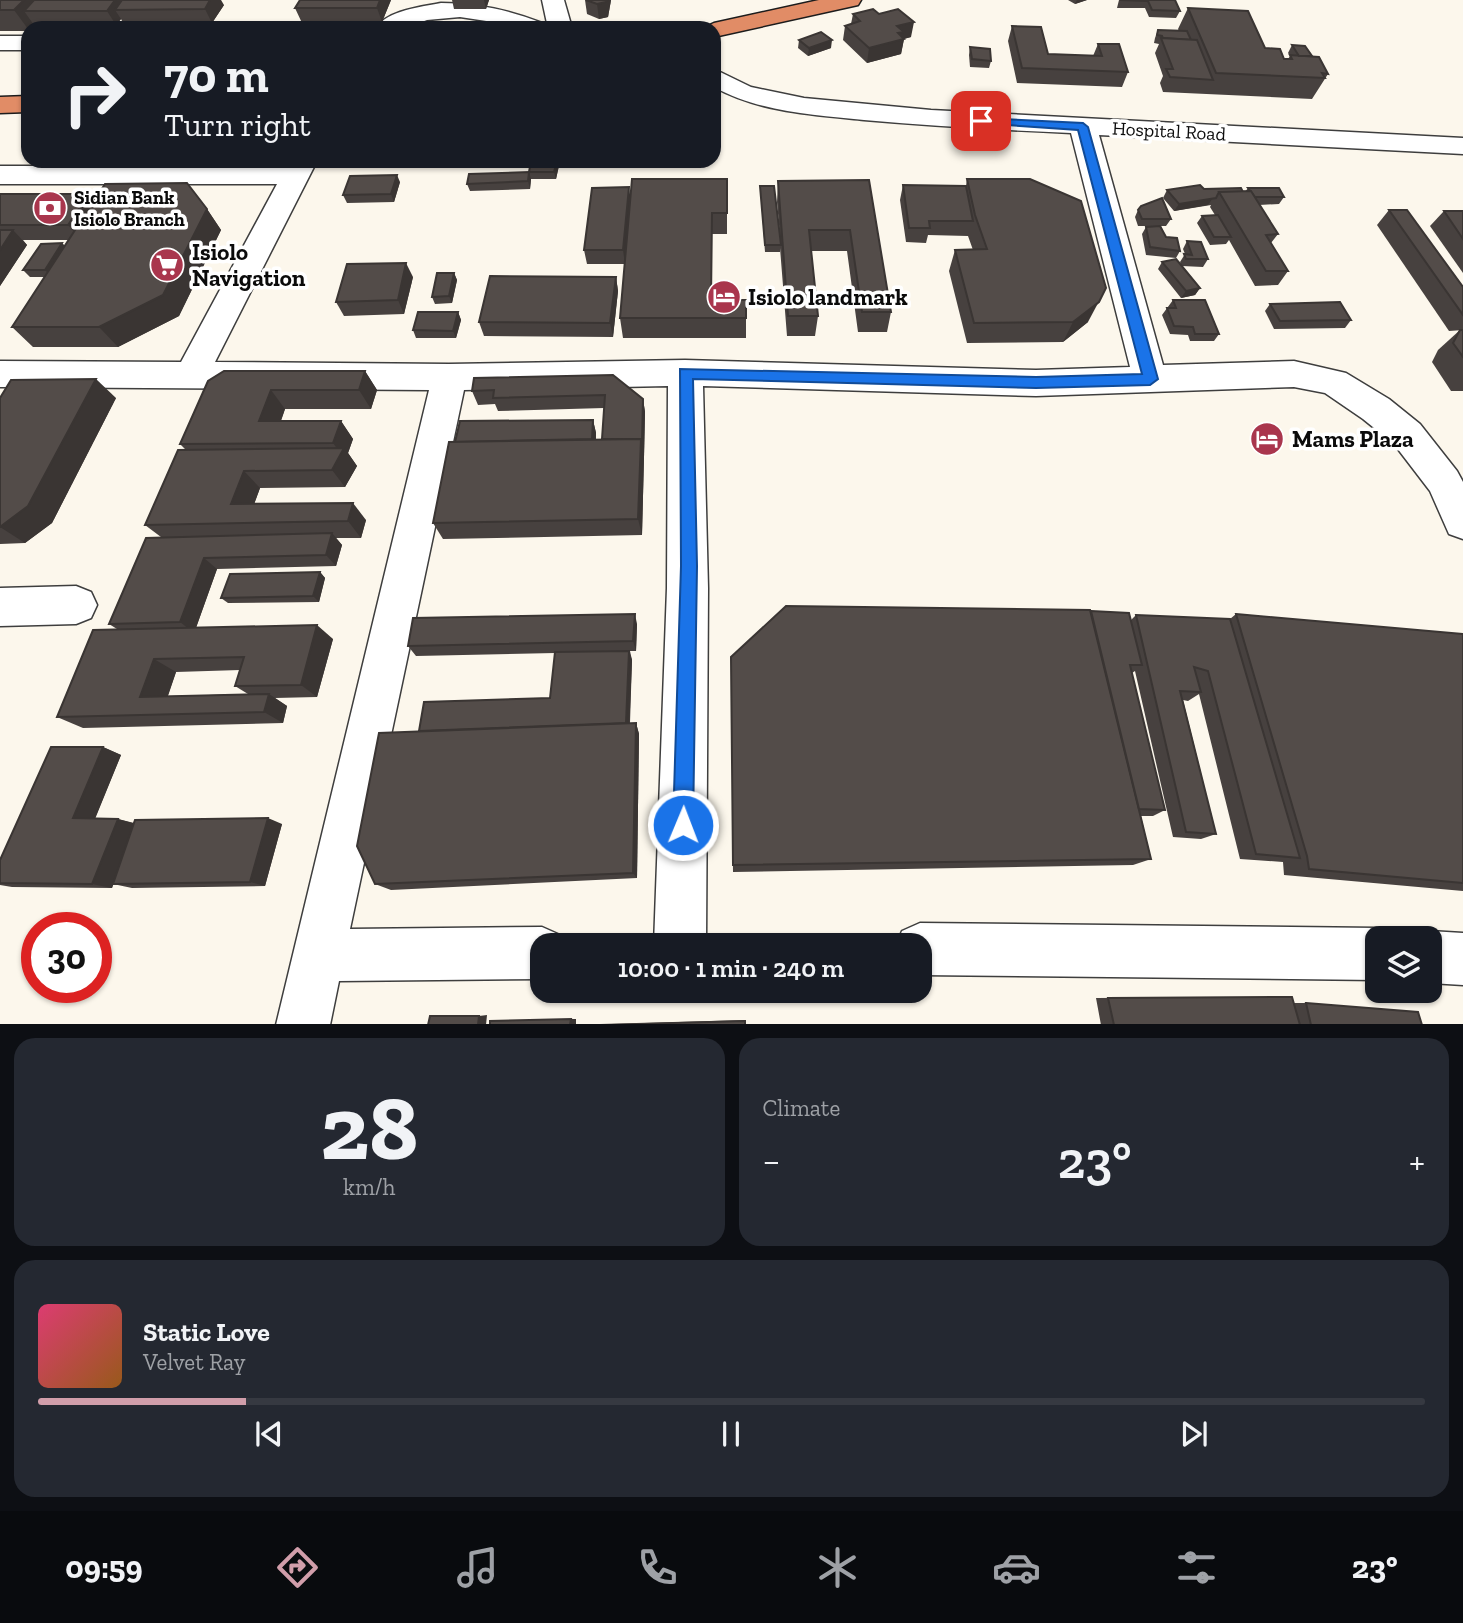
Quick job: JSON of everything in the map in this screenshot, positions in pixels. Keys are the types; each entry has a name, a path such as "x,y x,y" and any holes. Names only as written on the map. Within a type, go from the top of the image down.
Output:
{"highway":[{"path":"721,28 850,0"},
{"path":"0,105 21,104"}],"street":[{"path":"553,0 558,21"},
{"path":"399,21 428,11 494,13 515,21"},
{"path":"0,43 21,43"},
{"name":"Hospital Road","path":"721,81 743,93 804,106 931,118 1463,146"},
{"path":"1083,127 1150,379"},
{"path":"0,175 300,168 191,375"},
{"path":"680,933 689,498 685,373"},
{"path":"0,374 449,377 685,373 1036,383 1294,374 1334,382 1376,409 1407,434 1444,482 1463,522"},
{"path":"303,1024 449,377"},
{"path":"0,607 76,605"},
{"path":"932,949 1365,954"},
{"path":"319,955 530,953"},
{"path":"1442,958 1463,959"}],"building":[{"path":"0,0 24,0 14,10 0,10"},
{"path":"34,0 115,0 107,11 24,11"},
{"path":"122,0 210,0 205,9 115,10"},
{"path":"300,0 380,0 377,8 295,8"},
{"path":"586,0 607,0 597,4"},
{"path":"1120,0 1175,0 1180,11 1152,10 1148,1"},
{"path":"1188,8 1248,11 1265,48 1280,49 1284,59 1292,59 1290,55 1319,57 1328,74 1322,73 1325,78 1216,73"},
{"path":"873,9 879,14 898,9 914,22 897,26 904,32 898,33 904,39 869,48 845,26 860,21 853,14"},
{"path":"1012,26 1041,27 1048,54 1102,56 1098,44 1119,44 1128,72 1022,68"},
{"path":"1158,30 1187,31 1191,40 1163,38 1157,35"},
{"path":"821,32 832,40 809,48 799,40"},
{"path":"1161,38 1197,40 1213,80 1170,77 1166,69 1173,69"},
{"path":"1292,45 1305,46 1312,56 1299,56"},
{"path":"970,47 990,49 991,61 972,59"},
{"path":"530,168 555,168 554,172 529,172"},
{"path":"529,172 528,181 467,184 469,174"},
{"path":"397,175 391,194 343,195 350,176"},
{"path":"632,179 727,179 727,213 712,213 711,300 746,300 746,318 620,318"},
{"path":"967,179 1030,179 1081,201 1106,288 1099,302 1073,322 974,323 955,250 987,249 975,215"},
{"path":"869,180 891,312 862,312 850,230 809,230 818,316 788,316 778,181"},
{"path":"187,183 207,209 163,295 99,327 12,327 105,184"},
{"path":"903,185 966,186 973,221 929,221 930,228 909,228"},
{"path":"1200,185 1204,189 1241,188 1243,192 1219,192 1216,198 1179,204 1167,190"},
{"path":"760,186 774,186 781,245 765,245"},
{"path":"629,187 623,250 584,250 592,188"},
{"path":"1248,188 1279,188 1284,197 1255,197"},
{"path":"1251,191 1278,234 1266,235 1288,271 1266,271 1219,192"},
{"path":"0,194 89,194 68,225 0,225"},
{"path":"1162,198 1171,219 1142,219 1138,210 1141,206"},
{"path":"1389,210 1407,210 1463,287 1463,315"},
{"path":"1444,211 1463,211 1463,239"},
{"path":"1218,215 1231,237 1214,237 1202,216"},
{"path":"1160,226 1166,237 1177,238 1180,251 1150,247 1146,227"},
{"path":"0,230 13,230 0,250"},
{"path":"1187,241 1201,242 1208,259 1186,259 1184,254 1192,255"},
{"path":"62,243 45,270 23,270 41,244"},
{"path":"1176,259 1200,288 1186,291 1162,262"},
{"path":"406,263 398,300 336,302 347,264"},
{"path":"437,273 454,273 449,296 432,297"},
{"path":"490,276 616,277 610,323 479,322"},
{"path":"1173,300 1205,300 1219,334 1195,334 1193,327 1174,326 1167,308 1176,308"},
{"path":"1340,302 1351,320 1280,321 1270,304"},
{"path":"418,312 458,312 453,331 413,330"},
{"path":"1460,330 1463,330 1463,357 1453,343"},
{"path":"224,371 365,371 359,390 271,390 259,421 341,421 333,443 180,444 208,381"},
{"path":"613,375 643,399 642,442 641,439 602,439 605,395 493,398 494,390 472,391 474,378"},
{"path":"96,379 28,506 0,527 0,398 11,380"},
{"path":"593,420 592,439 455,442 460,421"},
{"path":"641,439 638,519 433,523 449,442"},
{"path":"344,448 332,470 244,471 231,504 353,503 348,521 145,525 178,450"},
{"path":"332,533 326,555 204,558 180,622 109,624 146,538"},
{"path":"320,572 313,596 221,598 230,574"},
{"path":"786,606 1090,610 1151,859 733,865 731,657"},
{"path":"1091,611 1129,613 1142,665 1130,665 1165,810 1139,809"},
{"path":"635,614 633,641 408,646 413,618"},
{"path":"1236,614 1463,634 1463,883 1309,869"},
{"path":"1136,615 1230,619 1300,858 1256,854 1208,671 1194,667 1201,692 1180,691 1216,834 1186,832"},
{"path":"317,625 301,685 235,686 244,657 154,659 140,697 269,694 264,712 57,717 93,630"},
{"path":"629,651 626,723 419,731 424,702 550,698 555,652"},
{"path":"636,723 633,873 375,884 357,846 379,733"},
{"path":"51,747 103,747 73,818 118,819 92,884 0,883 0,860"},
{"path":"268,818 250,882 113,884 135,820"},
{"path":"1292,997 1300,1024 1114,1024 1108,998"},
{"path":"1306,1003 1418,1012 1422,1024 1311,1024"},
{"path":"430,1016 479,1016 478,1024 428,1024"},
{"path":"571,1019 570,1024 490,1024 490,1021"},
{"path":"745,1021 745,1024 636,1024"}],"place":[{"name":"Sidian Bank Isiolo Branch","path":"50,208"},
{"name":"Isiolo Navigation","path":"167,265"},
{"name":"Isiolo landmark","path":"724,297"},
{"name":"Mams Plaza","path":"1267,439"}],"route":[{"path":"683,825 689,566 685,373 1036,383 1150,379 1083,127 981,121"}]}
